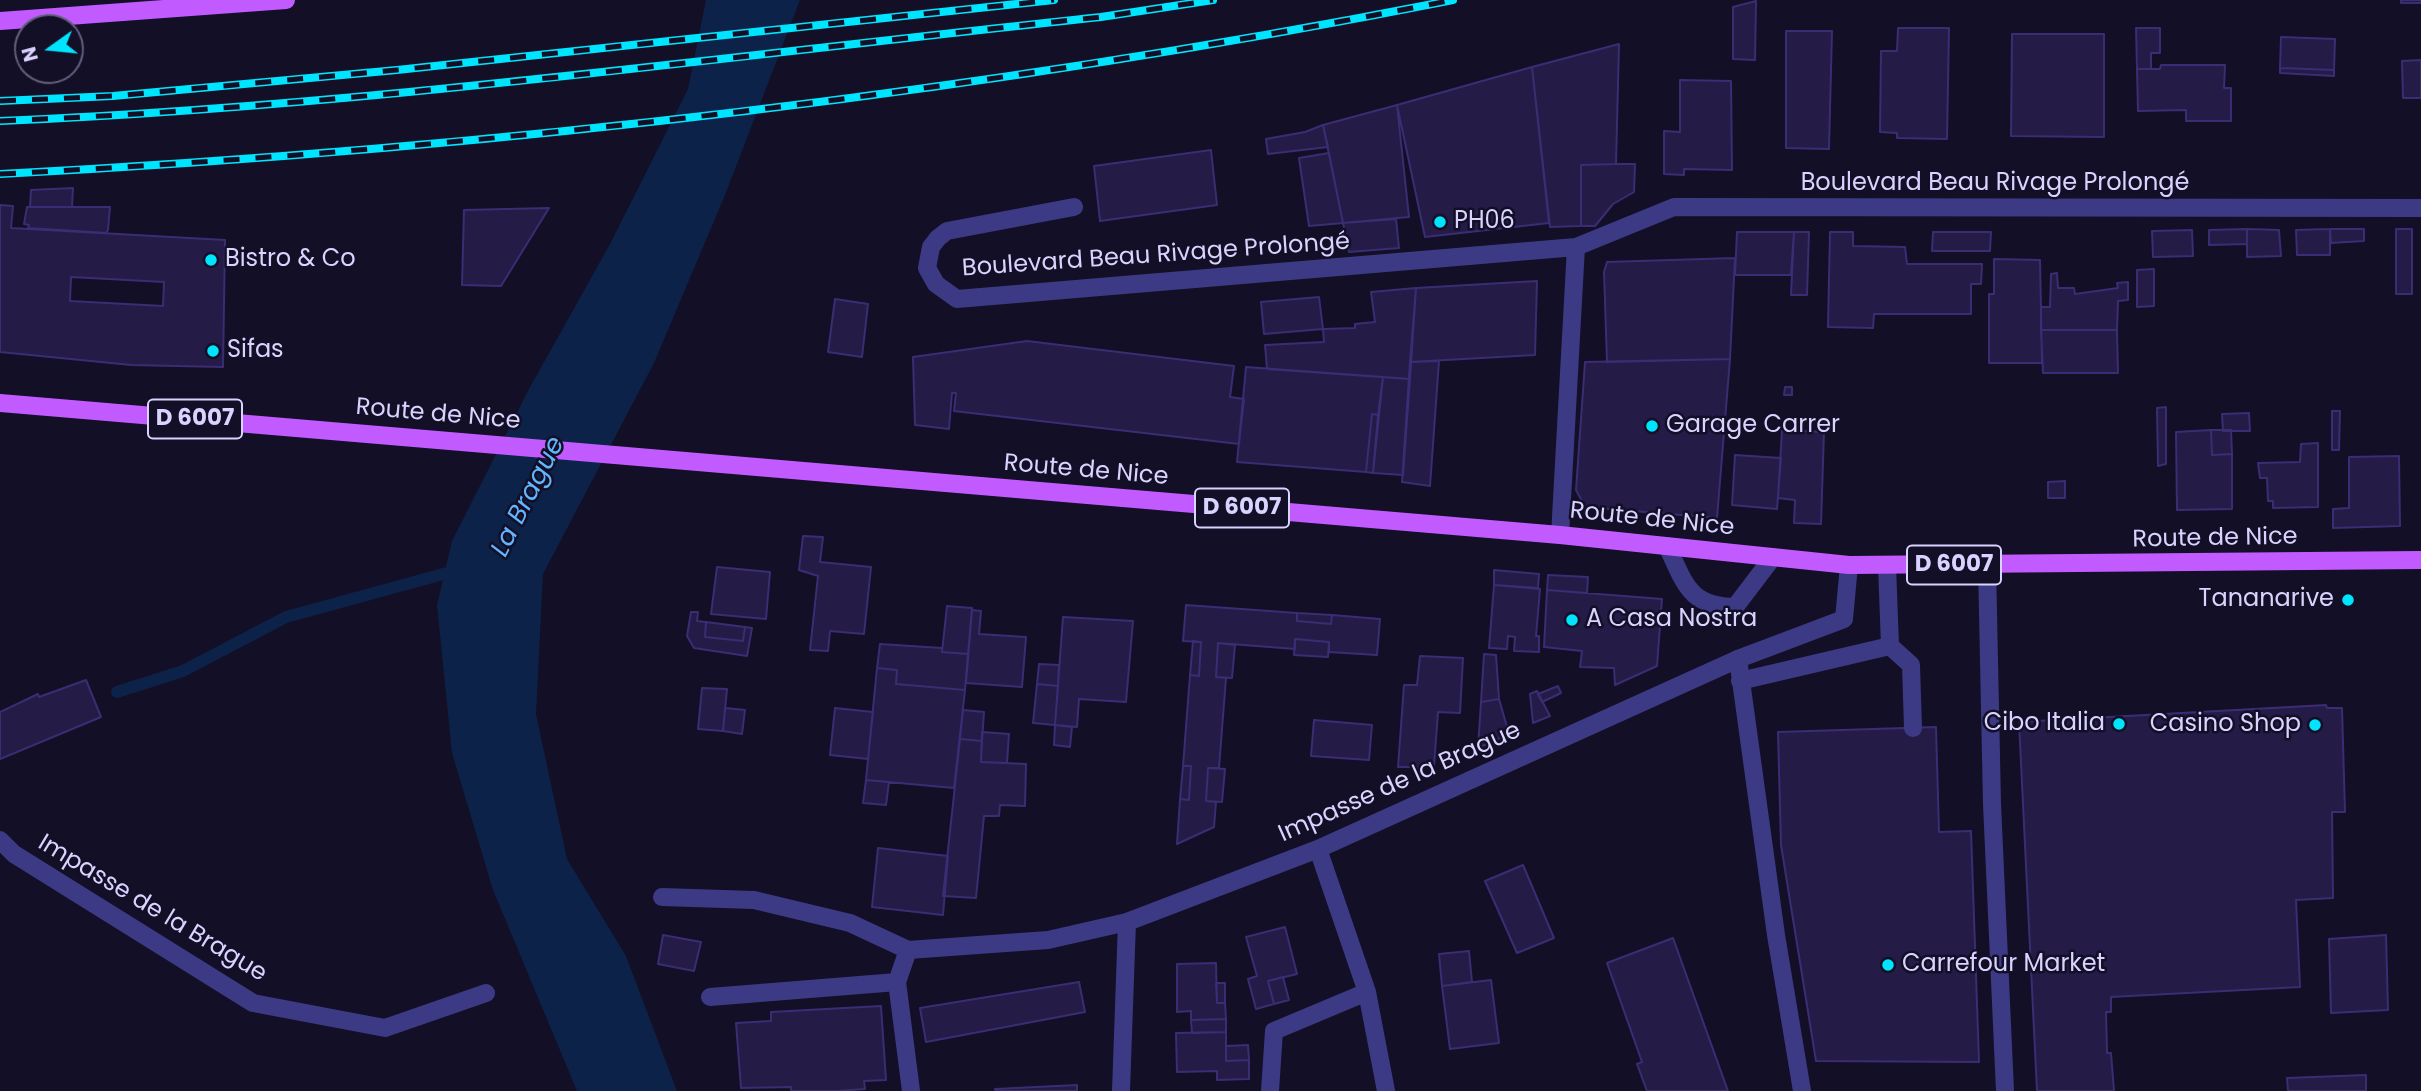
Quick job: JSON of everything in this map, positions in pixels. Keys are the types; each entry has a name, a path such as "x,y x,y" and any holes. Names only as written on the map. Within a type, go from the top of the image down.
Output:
{"main road":[{"path":"0,21 286,0"},
{"name":"Route de Nice","path":"0,403 1560,535 1849,565 2421,560"}],"street":[{"name":"Boulevard Beau Rivage Prolongé","path":"1074,207 947,231 930,247 927,268 930,276 946,293 957,299 1576,247 1674,207 2421,208"},
{"path":"1560,535 1576,247"},
{"path":"1667,546 1689,591 1712,607 1735,607 1773,557"},
{"name":"Impasse de la Brague","path":"908,950 1048,940 1127,922 1318,849 1738,659 1844,619 1849,565"},
{"path":"1887,565 1890,646 1911,665 1913,728"},
{"path":"1987,565 1992,804 2005,1091"},
{"path":"1740,681 1890,646"},
{"path":"1738,659 1776,936 1802,1091"},
{"name":"Impasse de la Brague","path":"0,840 14,854 253,1003 385,1028 486,993"},
{"path":"1318,849 1367,992 1386,1091"},
{"path":"662,897 754,900 850,923 908,950 897,982 911,1091"},
{"path":"1121,1091 1127,922"},
{"path":"710,997 897,982"},
{"path":"1270,1091 1274,1031 1367,992"}],"water":[{"name":"La Brague","path":"706,0 800,0 725,195 654,363 543,574 536,714 567,859 626,956 677,1091 577,1091 493,890 452,753 437,605 452,541 529,389 610,244 688,89"}],"building":[{"path":"2401,0 2421,0 2421,3 2401,3"},
{"path":"1756,1 1755,60 1733,59 1733,7"},
{"path":"1898,28 1949,28 1947,139 1897,138 1897,133 1880,132 1881,51 1897,51"},
{"path":"2136,28 2160,28 2160,53 2151,53 2151,69 2137,69"},
{"path":"1786,31 1832,31 1829,149 1786,148"},
{"path":"2012,34 2104,34 2104,137 2011,136"},
{"path":"2281,37 2335,39 2334,70 2280,68"},
{"path":"1619,44 1616,164 1581,165 1581,226 1550,227 1532,67"},
{"path":"2421,60 2421,98 2403,98 2402,61"},
{"path":"2161,65 2225,65 2224,88 2231,88 2231,121 2186,121 2186,110 2138,111 2137,69 2160,69"},
{"path":"1532,67 1549,223 1425,237 1397,105"},
{"path":"2280,68 2334,70 2334,76 2280,73"},
{"path":"1680,80 1731,81 1732,170 1684,169 1684,175 1664,174 1664,131 1680,132"},
{"path":"1397,105 1409,217 1343,223 1323,125"},
{"path":"1323,125 1328,147 1268,154 1266,139 1305,132"},
{"path":"1211,150 1217,205 1100,221 1094,166"},
{"path":"1329,153 1343,223 1309,226 1299,158"},
{"path":"1635,164 1634,192 1613,204 1595,226 1581,226 1581,165"},
{"path":"73,188 72,207 30,207 31,190"},
{"path":"0,205 13,206 11,228 225,240 223,367 131,365 0,352","holes":["71,277 164,282 163,306 70,301"]},
{"path":"27,207 110,207 108,230 106,233 28,228 29,225 24,224"},
{"path":"549,208 501,286 462,285 464,210"},
{"path":"1396,219 1399,248 1349,252 1343,223"},
{"path":"2247,229 2247,244 2209,245 2209,230"},
{"path":"2247,229 2279,230 2281,256 2247,257"},
{"path":"2330,229 2330,255 2297,255 2296,230"},
{"path":"2330,229 2364,229 2364,241 2331,243"},
{"path":"2396,229 2412,229 2412,294 2396,294"},
{"path":"2192,230 2193,256 2153,257 2152,231"},
{"path":"1737,232 1794,232 1791,275 1735,275"},
{"path":"1794,232 1809,232 1807,295 1791,295"},
{"path":"1830,232 1853,232 1853,246 1905,247 1907,264 1982,264 1981,284 1971,284 1971,314 1874,314 1873,328 1828,327"},
{"path":"1933,232 1991,232 1990,251 1932,251"},
{"path":"1735,258 1730,359 1607,362 1604,272 1607,262"},
{"path":"1994,259 2040,260 2042,363 1989,363 1989,294 1994,294"},
{"path":"2154,269 2154,306 2137,307 2137,270"},
{"path":"2057,273 2058,288 2074,288 2075,294 2118,288 2117,283 2128,282 2128,300 2118,301 2117,330 2041,330 2041,307 2050,307 2051,274"},
{"path":"1537,281 1535,355 1410,362 1416,288"},
{"path":"1416,288 1410,379 1267,369 1265,345 1324,342 1323,329 1355,328 1355,324 1375,322 1371,292"},
{"path":"1319,297 1323,329 1264,334 1261,302"},
{"path":"835,299 868,304 862,357 828,352"},
{"path":"2041,330 2117,330 2118,373 2043,373"},
{"path":"1027,341 1234,366 1230,397 1244,399 1239,444 954,411 956,393 952,393 949,429 915,425 913,357"},
{"name":"Garage Carrer","path":"1730,359 1717,518 1585,507 1576,490 1585,362"},
{"path":"1439,361 1430,486 1402,482 1410,362"},
{"path":"1246,367 1383,377 1378,415 1372,414 1366,472 1237,462"},
{"path":"1383,377 1410,379 1403,475 1373,473"},
{"path":"1785,387 1792,387 1792,395 1784,395"},
{"path":"2166,407 2166,464 2158,466 2157,408"},
{"path":"2332,411 2340,411 2339,450 2332,450"},
{"path":"2249,413 2250,431 2223,431 2222,414"},
{"path":"1372,414 1378,415 1373,473 1366,472"},
{"path":"1782,430 1824,432 1821,524 1794,523 1795,500 1778,498"},
{"path":"2211,430 2212,455 2232,454 2232,509 2177,510 2176,432"},
{"path":"2211,430 2231,430 2232,454 2212,455"},
{"path":"2318,443 2318,507 2273,508 2273,501 2268,501 2267,478 2260,478 2258,463 2300,462 2301,444"},
{"path":"1735,455 1781,458 1777,509 1732,505"},
{"path":"2399,456 2400,526 2333,528 2333,509 2349,508 2349,457"},
{"path":"2065,481 2065,498 2048,498 2048,482"},
{"path":"803,536 823,537 820,562 871,567 864,634 830,631 828,651 810,650 818,576 799,570"},
{"path":"717,567 770,572 766,619 711,614"},
{"path":"1494,570 1539,574 1538,588 1494,585"},
{"path":"1548,575 1588,577 1587,593 1547,590"},
{"path":"1494,585 1540,589 1536,636 1539,636 1539,652 1514,651 1515,637 1508,636 1507,649 1489,648"},
{"path":"1547,590 1662,599 1657,666 1615,685 1614,668 1580,667 1582,651 1544,647"},
{"path":"1186,605 1297,613 1297,621 1331,624 1332,615 1380,619 1377,655 1329,652 1329,642 1295,639 1295,649 1218,643 1216,677 1226,678 1219,768 1208,768 1206,801 1216,802 1214,827 1177,844 1180,799 1189,800 1191,766 1183,766 1190,675 1199,676 1201,642 1183,641"},
{"path":"947,606 972,608 968,654 942,652"},
{"path":"972,610 981,611 979,634 1026,637 1022,687 966,683"},
{"path":"691,612 698,612 697,621 706,622 705,637 743,641 745,627 752,628 747,656 694,648 687,636"},
{"path":"1297,613 1332,615 1331,624 1297,621"},
{"path":"1063,617 1133,621 1126,702 1079,699 1077,727 1055,725"},
{"path":"706,622 745,627 743,641 705,637"},
{"path":"1295,639 1329,642 1328,657 1294,655"},
{"path":"1193,641 1201,642 1199,676 1190,675"},
{"path":"1218,643 1235,645 1232,678 1216,677"},
{"path":"880,644 942,648 942,652 968,654 965,690 896,684 897,670 877,668"},
{"path":"1484,654 1496,655 1499,699 1481,702"},
{"path":"1420,656 1463,658 1460,713 1438,712 1434,767 1398,767 1404,685 1417,685"},
{"path":"1039,664 1059,665 1058,686 1037,684"},
{"path":"877,668 897,670 896,684 965,690 954,788 866,780"},
{"path":"86,680 101,717 0,759 0,712 38,694 39,697"},
{"path":"1037,684 1058,686 1055,725 1033,723"},
{"path":"1558,686 1561,693 1542,702 1538,694"},
{"path":"702,688 727,689 723,731 698,729"},
{"path":"1537,691 1550,716 1533,723 1530,694"},
{"path":"1499,699 1509,734 1478,748 1481,702"},
{"path":"2326,705 2327,708 2342,708 2345,812 2332,812 2333,898 2296,900 2300,987 2111,997 2111,1012 2106,1012 2107,1053 2111,1053 2114,1091 2037,1091 2019,722"},
{"path":"725,708 745,710 742,734 723,731"},
{"path":"835,708 873,712 868,759 830,755"},
{"path":"963,710 984,712 982,741 960,739"},
{"path":"1314,720 1372,725 1369,760 1311,756"},
{"path":"1055,725 1072,727 1070,747 1054,745"},
{"name":"Carrefour Market","path":"1936,727 1939,832 1971,831 1979,1062 1816,1061 1781,845 1778,732"},
{"path":"982,732 1009,734 1007,763 981,762"},
{"path":"960,739 982,741 981,762 1026,764 1025,806 1000,805 999,816 984,816 976,898 943,896"},
{"path":"1183,766 1191,766 1189,800 1180,799"},
{"path":"1208,768 1225,769 1222,802 1206,801"},
{"path":"866,780 889,782 886,805 863,803"},
{"path":"878,848 948,856 943,915 872,907"},
{"path":"1523,865 1554,938 1517,953 1485,881"},
{"path":"1285,927 1297,974 1268,981 1274,1004 1256,1009 1248,979 1257,976 1246,937"},
{"path":"663,935 701,942 694,971 658,964"},
{"path":"2386,935 2388,1010 2331,1013 2329,939"},
{"path":"1673,938 1728,1091 1647,1091 1637,1064 1642,1062 1607,963"},
{"path":"1469,951 1472,982 1442,986 1439,954"},
{"path":"1216,963 1217,1003 1225,1003 1226,1019 1191,1020 1191,1011 1177,1012 1177,964"},
{"path":"1283,977 1289,1000 1274,1004 1268,981"},
{"path":"1491,980 1499,1043 1450,1049 1442,986"},
{"path":"1079,982 1085,1012 926,1042 920,1008"},
{"path":"1216,983 1225,983 1225,1003 1217,1003"},
{"path":"881,1006 886,1080 864,1081 865,1089 836,1091 791,1091 791,1087 741,1088 736,1023 771,1021 771,1012"},
{"path":"1226,1019 1226,1032 1192,1033 1191,1020"},
{"path":"1226,1032 1226,1061 1249,1060 1249,1079 1217,1080 1217,1071 1177,1072 1176,1033"},
{"path":"1248,1045 1249,1060 1226,1061 1226,1046"},
{"path":"2366,1075 2366,1091 2288,1091 2287,1078"},
{"path":"1077,1085 1077,1091 995,1089"}],"waterway":[{"path":"117,692 183,671 286,617 458,570"}],"railway":[{"path":"0,101 113,96 397,70 1054,0"},
{"path":"0,121 138,114 414,92 1101,17 1213,0"},
{"path":"0,174 365,149 730,113 1093,63 1453,0"}],"place":[{"name":"PH06","path":"1440,222"},
{"name":"Bistro & Co","path":"211,260"},
{"name":"Sifas","path":"213,351"},
{"name":"Garage Carrer","path":"1652,426"},
{"name":"Tananarive","path":"2348,600"},
{"name":"A Casa Nostra","path":"1572,620"},
{"name":"Cibo Italia","path":"2119,724"},
{"name":"Casino Shop","path":"2315,725"},
{"name":"Carrefour Market","path":"1888,965"}]}
